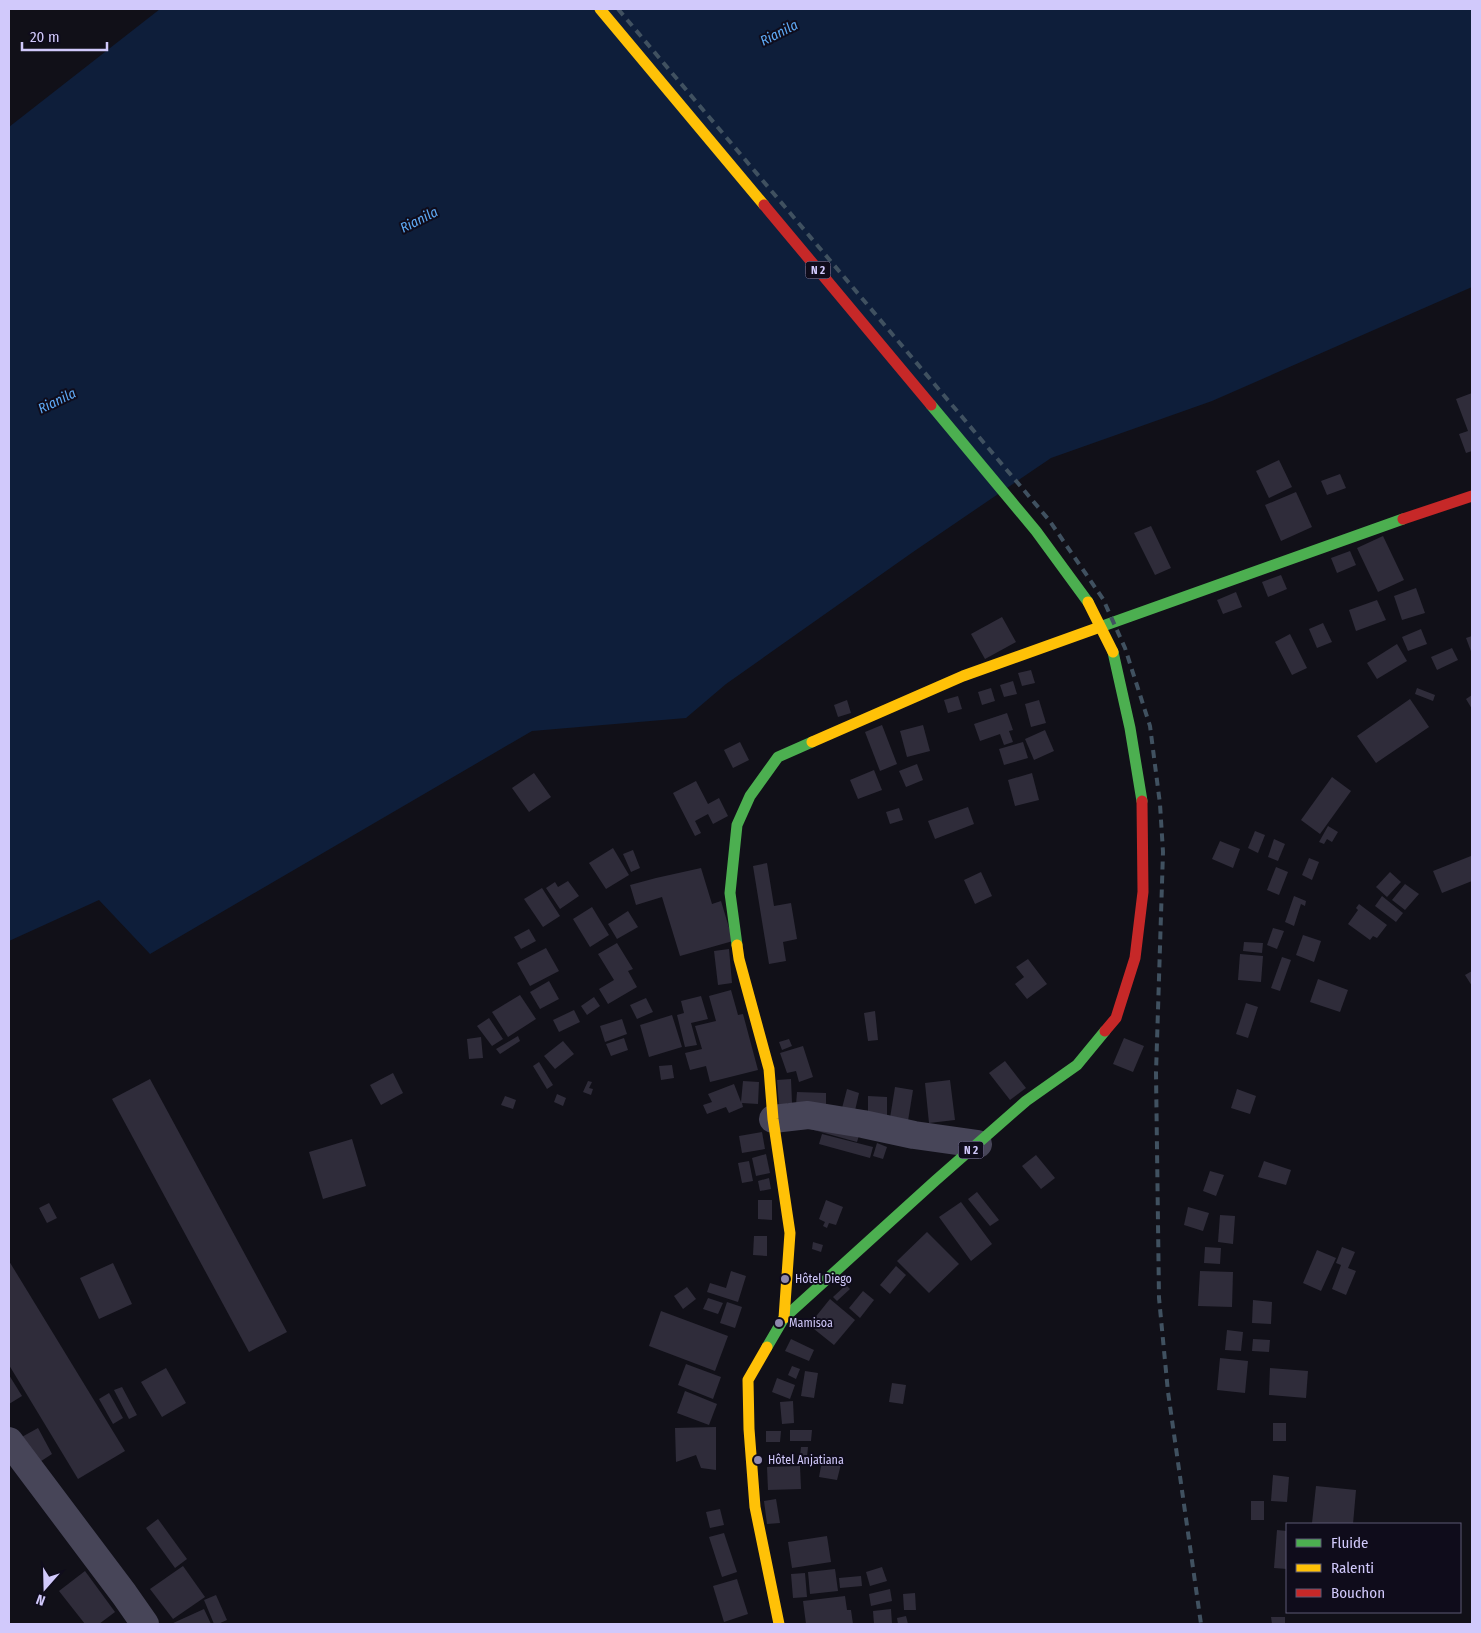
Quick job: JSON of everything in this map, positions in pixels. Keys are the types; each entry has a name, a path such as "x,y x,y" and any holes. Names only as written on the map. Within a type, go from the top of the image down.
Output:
{"main road":[{"name":"N 2","path":"600,9 1036,531 1088,602 1112,652 1130,728 1143,807 1143,892 1136,958 1116,1018 1077,1065 1026,1101 784,1318 748,1380 749,1429 755,1507 778,1624"},
{"path":"784,1318 790,1233 773,1119 769,1069 739,959 730,893 737,825 750,796 778,757 963,676 1472,496"}],"street":[{"path":"773,1119 808,1115 914,1135 978,1144"},
{"path":"9,1441 145,1624"}],"water":[{"name":"Rianila","path":"160,9 1472,9 1472,287 1212,401 1051,458 913,552 726,684 686,718 532,731 150,954 99,900 9,941 9,127"}],"building":[{"path":"1472,393 1472,451 1466,453 1459,434 1468,431 1456,399"},
{"path":"1279,460 1292,487 1269,498 1256,471"},
{"path":"1340,474 1346,488 1327,495 1321,481"},
{"path":"1296,492 1312,527 1281,541 1265,505"},
{"path":"1151,526 1171,568 1155,575 1134,533"},
{"path":"1383,536 1404,580 1378,592 1357,548"},
{"path":"1350,551 1356,565 1337,573 1331,558"},
{"path":"1281,575 1287,589 1268,597 1262,582"},
{"path":"1416,588 1425,613 1402,620 1394,596"},
{"path":"1236,592 1242,607 1223,614 1217,600"},
{"path":"1377,600 1386,620 1356,631 1349,610"},
{"path":"1002,617 1016,642 985,659 971,634"},
{"path":"1323,623 1332,642 1317,648 1309,629"},
{"path":"1421,629 1427,644 1408,651 1402,637"},
{"path":"1290,634 1307,668 1292,675 1275,642"},
{"path":"1472,636 1472,654 1466,638"},
{"path":"1397,644 1407,661 1377,679 1367,663"},
{"path":"1452,648 1458,660 1437,670 1431,657"},
{"path":"1031,670 1035,683 1022,686 1018,673"},
{"path":"1013,681 1017,694 1004,697 1000,685"},
{"path":"991,688 995,701 982,705 978,692"},
{"path":"1417,688 1435,695 1433,701 1415,694"},
{"path":"1472,695 1472,709 1466,699"},
{"path":"958,696 962,709 948,713 944,700"},
{"path":"1410,699 1429,727 1376,763 1357,736"},
{"path":"847,700 851,713 838,717 834,705"},
{"path":"1039,700 1046,723 1031,727 1025,704"},
{"path":"1007,713 1013,730 1009,731 1013,742 1004,745 1000,734 980,741 974,724"},
{"path":"882,725 897,764 880,771 865,732"},
{"path":"923,725 930,751 907,757 900,731"},
{"path":"1045,730 1054,751 1034,760 1025,739"},
{"path":"740,742 749,760 733,768 724,750"},
{"path":"1023,742 1028,758 1004,765 999,749"},
{"path":"917,764 923,780 906,787 899,771"},
{"path":"874,770 882,790 858,799 850,780"},
{"path":"534,773 551,797 529,812 512,788"},
{"path":"1032,773 1039,800 1015,806 1008,780"},
{"path":"1332,777 1351,791 1320,834 1301,820"},
{"path":"696,781 708,804 719,798 728,816 713,824 708,814 695,821 701,833 695,836 673,793"},
{"path":"968,807 974,824 935,839 928,821"},
{"path":"899,808 903,820 890,824 886,812"},
{"path":"1328,826 1338,832 1332,842 1327,839 1324,844 1319,842"},
{"path":"1255,831 1265,835 1258,853 1248,848"},
{"path":"1274,839 1285,844 1278,861 1268,857"},
{"path":"1220,841 1240,849 1233,868 1212,859"},
{"path":"613,848 629,875 606,889 589,863"},
{"path":"633,850 640,868 631,872 623,854"},
{"path":"1471,856 1472,881 1442,893 1433,871"},
{"path":"1309,858 1319,862 1312,880 1302,875"},
{"path":"767,863 774,906 791,903 797,939 783,942 786,961 769,964 753,866"},
{"path":"1276,867 1288,872 1279,895 1267,890"},
{"path":"701,868 712,904 721,901 733,941 680,956 662,897 636,905 630,885"},
{"path":"981,872 992,896 975,904 964,880"},
{"path":"1390,872 1401,882 1387,897 1376,887"},
{"path":"568,881 579,896 560,909 546,888 555,882 558,887"},
{"path":"1405,884 1419,894 1405,910 1392,900"},
{"path":"542,888 560,916 543,927 524,899"},
{"path":"1294,896 1306,901 1305,906 1301,904 1294,926 1285,922"},
{"path":"1382,896 1403,913 1396,922 1375,906"},
{"path":"1359,904 1387,925 1377,938 1373,936 1370,940 1348,924 1358,910 1356,908"},
{"path":"592,907 609,935 590,947 573,919"},
{"path":"628,911 638,927 617,939 608,924"},
{"path":"1273,928 1284,931 1277,949 1267,945"},
{"path":"529,929 536,941 521,949 514,937"},
{"path":"1303,935 1321,941 1314,962 1296,955"},
{"path":"1244,942 1263,943 1262,953 1243,951"},
{"path":"617,943 633,969 628,971 637,987 608,1004 599,989 614,980 598,954"},
{"path":"546,948 559,971 530,986 517,963"},
{"path":"729,949 732,983 718,985 714,951"},
{"path":"1240,954 1263,956 1261,982 1238,980"},
{"path":"1282,957 1291,960 1280,991 1271,988"},
{"path":"1028,959 1047,984 1027,999 1015,984 1024,977 1016,967"},
{"path":"1472,971 1472,986 1465,975"},
{"path":"1318,979 1348,990 1340,1012 1310,1002"},
{"path":"549,981 559,999 540,1009 530,992"},
{"path":"731,990 738,1015 743,1014 758,1070 710,1082 706,1066 690,1070 685,1053 702,1049 695,1026 716,1021 709,996"},
{"path":"520,995 536,1019 508,1037 492,1012"},
{"path":"701,996 708,1019 691,1023 697,1045 685,1047 677,1015 684,1013 681,1001"},
{"path":"594,997 600,1006 587,1015 581,1006"},
{"path":"646,998 653,1012 637,1019 630,1005"},
{"path":"1246,1003 1258,1007 1248,1038 1236,1034"},
{"path":"574,1010 580,1022 559,1032 553,1020"},
{"path":"875,1011 878,1040 868,1041 864,1013"},
{"path":"672,1015 682,1047 649,1057 640,1025"},
{"path":"489,1018 503,1039 492,1046 477,1026"},
{"path":"622,1019 627,1034 605,1042 600,1026"},
{"path":"518,1036 520,1041 500,1054 496,1049"},
{"path":"481,1037 483,1058 469,1059 467,1039"},
{"path":"624,1038 628,1050 611,1056 606,1044"},
{"path":"1124,1038 1144,1046 1133,1072 1113,1064"},
{"path":"789,1039 792,1046 782,1050 779,1042"},
{"path":"563,1041 574,1054 555,1069 544,1056"},
{"path":"803,1046 813,1077 799,1082 796,1071 787,1073 780,1053"},
{"path":"1005,1061 1026,1088 1010,1100 989,1073"},
{"path":"539,1062 553,1085 547,1089 533,1066"},
{"path":"672,1065 674,1078 661,1080 659,1066"},
{"path":"393,1073 403,1093 381,1105 370,1085"},
{"path":"150,1079 287,1332 249,1352 112,1099"},
{"path":"791,1079 792,1103 787,1103 787,1106 779,1106 777,1080"},
{"path":"950,1080 955,1120 929,1123 925,1083"},
{"path":"588,1081 592,1082 589,1088 593,1089 591,1095 583,1092"},
{"path":"743,1081 759,1082 758,1104 742,1103 743,1107 729,1113 726,1107 707,1114 703,1105 712,1102 708,1094 734,1084 741,1102"},
{"path":"895,1087 913,1090 908,1121 890,1118"},
{"path":"847,1089 859,1093 854,1115 841,1112"},
{"path":"1237,1089 1256,1096 1250,1114 1231,1108"},
{"path":"797,1092 826,1093 826,1106 796,1105"},
{"path":"557,1094 566,1098 563,1106 554,1102"},
{"path":"505,1096 516,1100 513,1109 501,1105"},
{"path":"868,1096 887,1097 887,1120 868,1119"},
{"path":"810,1129 860,1132 857,1142"},
{"path":"762,1132 765,1149 742,1153 739,1136"},
{"path":"822,1134 873,1147 870,1158 819,1144"},
{"path":"352,1139 366,1186 323,1199 309,1152"},
{"path":"877,1143 887,1147 883,1159 873,1156"},
{"path":"766,1154 770,1173 756,1176 752,1158"},
{"path":"1036,1155 1055,1178 1041,1189 1022,1166"},
{"path":"749,1161 753,1181 742,1183 738,1163"},
{"path":"1264,1161 1291,1170 1286,1185 1258,1177"},
{"path":"1210,1171 1224,1175 1216,1196 1203,1191"},
{"path":"769,1178 771,1189 760,1191 758,1181"},
{"path":"977,1192 999,1220 990,1226 968,1199"},
{"path":"758,1200 772,1200 772,1220 758,1219"},
{"path":"826,1200 843,1207 836,1225 829,1223 827,1228 823,1226 825,1222 819,1219"},
{"path":"961,1202 992,1244 971,1261 939,1217"},
{"path":"49,1203 57,1218 47,1223 39,1208"},
{"path":"1188,1207 1209,1213 1203,1231 1184,1225"},
{"path":"1220,1215 1235,1216 1233,1244 1218,1242"},
{"path":"927,1232 959,1264 929,1293 897,1261"},
{"path":"754,1236 767,1236 767,1256 753,1255"},
{"path":"813,1242 823,1245 821,1252 812,1249"},
{"path":"1205,1247 1221,1248 1220,1264 1204,1263"},
{"path":"1342,1247 1355,1252 1348,1268 1356,1271 1346,1295 1332,1289 1341,1265 1336,1263"},
{"path":"1317,1250 1336,1258 1321,1291 1303,1283"},
{"path":"9,1261 125,1451 78,1479 9,1365"},
{"path":"113,1263 132,1304 99,1319 80,1278"},
{"path":"896,1266 906,1275 890,1294 880,1285"},
{"path":"731,1271 746,1276 738,1302 707,1292 710,1283 726,1288"},
{"path":"1200,1271 1233,1272 1232,1307 1198,1306"},
{"path":"846,1285 850,1289 837,1301 833,1297"},
{"path":"687,1287 696,1299 683,1309 674,1296"},
{"path":"863,1291 874,1300 860,1318 849,1308"},
{"path":"708,1298 723,1303 718,1314 703,1309"},
{"path":"830,1299 855,1320 834,1345 809,1325"},
{"path":"1253,1300 1272,1302 1271,1324 1252,1323"},
{"path":"727,1302 742,1307 735,1328 720,1323"},
{"path":"661,1311 728,1336 715,1371 649,1346"},
{"path":"1227,1330 1243,1332 1241,1351 1225,1350"},
{"path":"791,1339 814,1350 809,1361 785,1351"},
{"path":"1253,1339 1270,1340 1269,1352 1252,1351"},
{"path":"1220,1358 1248,1361 1245,1393 1217,1390"},
{"path":"686,1364 721,1377 713,1399 678,1385"},
{"path":"792,1366 800,1369 796,1379 788,1375"},
{"path":"166,1368 186,1403 162,1417 141,1382"},
{"path":"1270,1368 1308,1371 1306,1398 1269,1395"},
{"path":"805,1371 818,1373 814,1398 801,1396"},
{"path":"9,1375 22,1396 9,1404"},
{"path":"777,1378 795,1385 790,1399 772,1392"},
{"path":"892,1383 906,1385 903,1404 889,1402"},
{"path":"122,1387 137,1415 129,1419 114,1390"},
{"path":"685,1391 717,1404 709,1425 677,1413"},
{"path":"109,1393 123,1418 113,1424 99,1399"},
{"path":"793,1401 794,1423 782,1424 780,1402"},
{"path":"1273,1423 1286,1423 1286,1441 1273,1441"},
{"path":"716,1427 716,1470 701,1468 696,1455 676,1462 675,1428"},
{"path":"38,1428 52,1454 35,1465 20,1438"},
{"path":"790,1430 812,1430 811,1441 790,1441"},
{"path":"766,1431 781,1431 780,1442 766,1442"},
{"path":"801,1447 808,1447 807,1457 800,1456"},
{"path":"823,1456 842,1460 837,1480 819,1477"},
{"path":"800,1466 801,1489 768,1490 767,1467"},
{"path":"1273,1475 1289,1477 1287,1502 1271,1501"},
{"path":"1316,1486 1356,1490 1353,1523 1312,1523"},
{"path":"776,1499 780,1523 767,1524 764,1501"},
{"path":"1251,1501 1264,1501 1264,1520 1251,1520"},
{"path":"720,1509 724,1525 710,1528 706,1512"},
{"path":"158,1519 187,1559 175,1568 146,1528"},
{"path":"1277,1530 1286,1531 1286,1569 1274,1568"},
{"path":"724,1533 737,1572 722,1577 709,1537"},
{"path":"827,1536 831,1562 792,1568 788,1542"},
{"path":"183,1566 205,1597 173,1619 150,1589"},
{"path":"882,1567 887,1581 870,1586 866,1572"},
{"path":"835,1569 838,1591 810,1594 808,1572"},
{"path":"85,1571 115,1612 99,1624 85,1624 59,1591"},
{"path":"805,1573 807,1597 793,1598 791,1574"},
{"path":"861,1576 862,1586 840,1588 839,1578"},
{"path":"737,1579 748,1614 724,1622 713,1586"},
{"path":"890,1589 892,1601 871,1606 869,1594"},
{"path":"915,1593 916,1610 904,1610 903,1594"},
{"path":"216,1595 227,1620 214,1624 204,1600"},
{"path":"845,1596 847,1610 851,1610 853,1624 806,1624 803,1601"},
{"path":"204,1609 211,1624 171,1624"},
{"path":"891,1609 892,1624 874,1624 873,1611"},
{"path":"906,1616 908,1624 898,1624 897,1618"},
{"path":"1271,1617 1285,1617 1285,1624 1272,1624"}],"railway":[{"path":"618,9 1049,520 1103,599 1125,648 1150,726 1160,804 1163,852 1156,1073 1159,1298 1168,1392 1201,1624"}],"traffic: fast":[{"path":"931,405 1036,531 1088,602"},
{"path":"1100,627 1403,519"},
{"path":"1113,652 1130,728 1142,801"},
{"path":"737,945 730,893 737,825 750,796 778,757 812,742"},
{"path":"767,1347 784,1318 1026,1101 1077,1065 1105,1031"}],"traffic: slow":[{"path":"600,9 764,205"},
{"path":"1088,602 1113,652"},
{"path":"812,742 963,676 1100,627"},
{"path":"737,945 739,959 769,1069 773,1119 790,1233 784,1318"},
{"path":"767,1347 748,1380 749,1429 755,1507 779,1624"}],"traffic: jam":[{"path":"764,205 931,405"},
{"path":"1403,519 1472,496"},
{"path":"1105,1031 1116,1018 1135,958 1143,892 1142,801"}],"place":[{"name":"Hôtel Diego","path":"785,1279"},
{"name":"Mamisoa","path":"779,1323"},
{"name":"Hôtel Anjatiana","path":"758,1460"}]}
